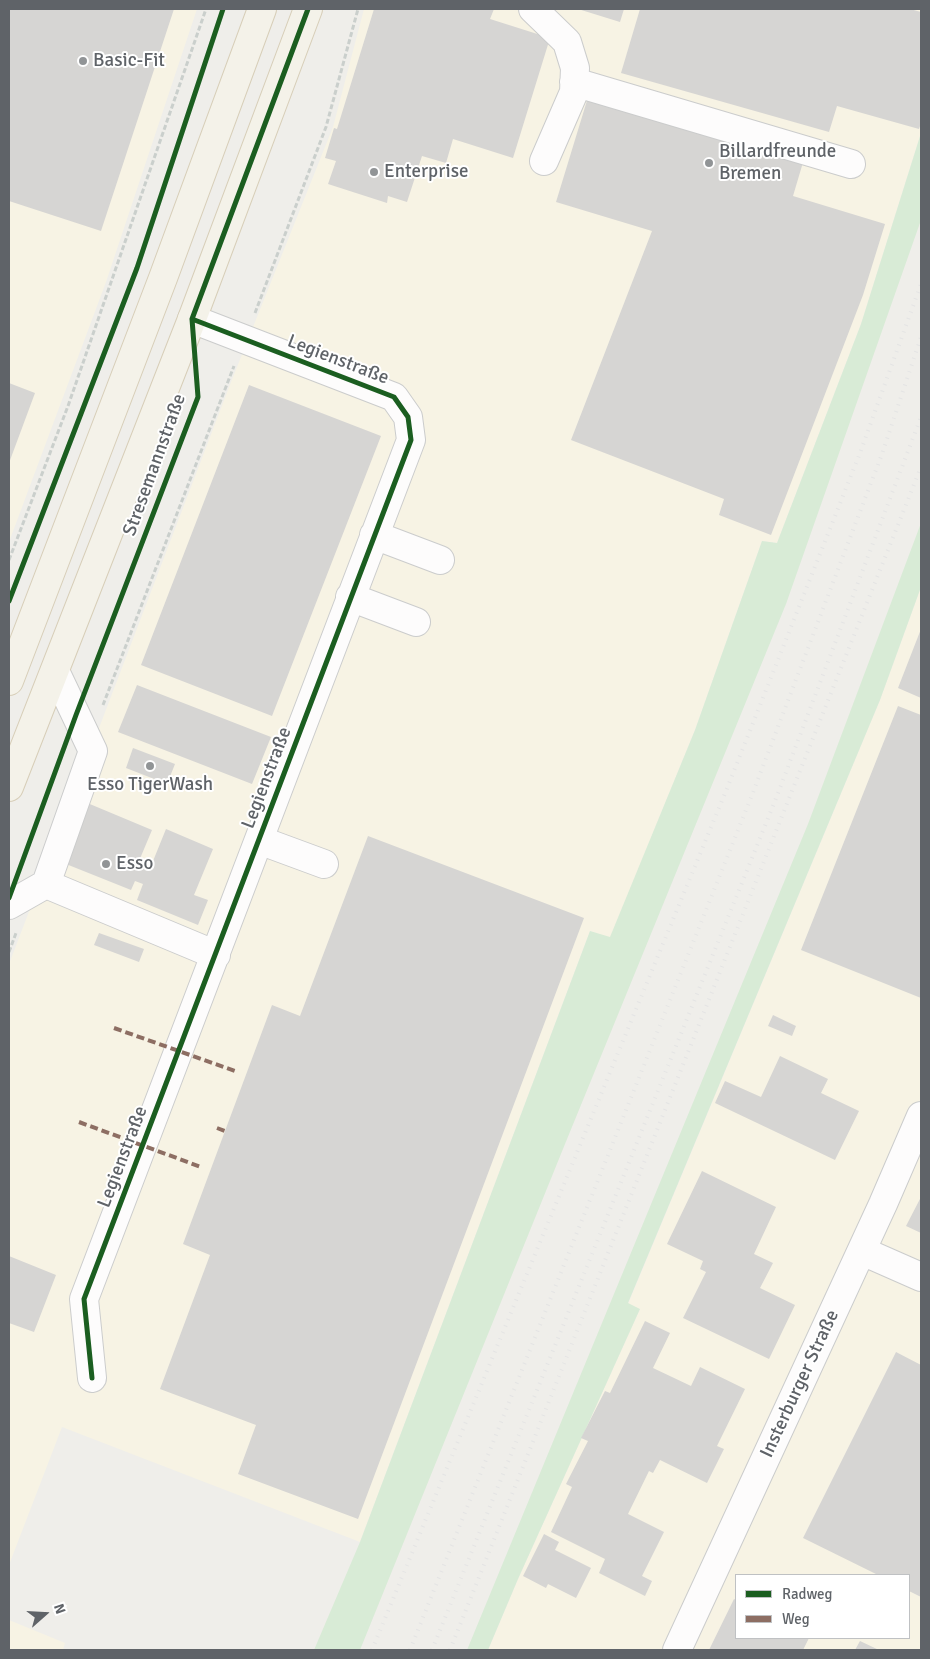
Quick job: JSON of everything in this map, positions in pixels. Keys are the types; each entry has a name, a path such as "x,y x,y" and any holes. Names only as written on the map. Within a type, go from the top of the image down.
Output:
{"main road":[{"path":"9,681 163,278 262,9"},
{"name":"Stresemannstraße","path":"9,787 192,319 308,9"}],"street":[{"path":"533,9 567,42 575,68 574,92 544,161"},
{"path":"574,82 851,164"},
{"name":"Legienstraße","path":"92,1378 84,1299 411,440 408,417 394,397 192,319"},
{"path":"374,535 440,560"},
{"path":"350,597 416,622"},
{"path":"55,671 91,747 29,894 216,955"},
{"path":"259,840 324,864"},
{"name":"Insterburger Straße","path":"677,1650 862,1251 921,1116"},
{"path":"862,1251 921,1277"}],"path":[{"path":"9,560 68,406 206,9"},
{"path":"91,747 244,339 326,127 358,9"},
{"path":"9,952 29,894"}],"shaded area":[{"path":"9,9 197,9 106,282 9,542"},
{"path":"364,9 921,9 921,133 861,324 777,543 762,541 695,730 610,938 590,931 360,1542 62,1427 9,1565 9,964 231,382 333,127"},
{"path":"921,587 921,1650 488,1650 518,1579 640,1309 628,1304 880,700"},
{"path":"9,1620 65,1643 63,1650 9,1650"}],"green space":[{"path":"921,133 921,220 786,604 360,1650 314,1650 360,1542 590,931 610,937 695,730 762,541 777,543 861,324"},
{"path":"921,523 921,587 880,700 628,1303 640,1309 518,1579 488,1650 467,1650 808,824"}],"building":[{"path":"9,9 174,9 101,231 9,201"},
{"path":"374,9 494,9 490,19 550,38 513,158 453,139 446,163 422,156 407,202 388,196 387,203 328,184 336,161 325,158 334,128 337,129"},
{"path":"578,9 624,9 620,22"},
{"path":"640,9 910,9 921,12 921,123 919,129 837,106 829,132 621,73"},
{"path":"589,94 804,159 793,196 885,224 863,295 771,535 719,515 724,499 571,440 652,231 556,202"},
{"path":"9,383 35,393 9,463"},
{"path":"249,385 381,436 272,716 141,665"},
{"path":"921,629 921,698 898,688"},
{"path":"137,685 271,737 252,784 118,732"},
{"path":"898,706 921,715 921,998 801,950"},
{"name":"Esso TigerWash","path":"133,748 175,764 167,784 126,768"},
{"name":"Esso","path":"85,802 152,830 139,861 151,866 166,829 213,849 194,895 208,900 198,925 137,900 143,884 135,881 131,890 61,862"},
{"path":"368,836 584,918 358,1519 238,1474 256,1425 160,1389 210,1255 183,1244 272,1005 300,1016"},
{"path":"99,933 144,949 139,962 94,945"},
{"path":"773,1015 796,1026 792,1036 768,1026"},
{"path":"780,1056 828,1079 821,1093 859,1111 835,1160 715,1103 725,1081 761,1097"},
{"path":"702,1171 776,1207 754,1254 773,1263 760,1288 795,1305 769,1359 683,1318 706,1272 700,1269 703,1261 667,1244"},
{"path":"921,1197 921,1233 906,1226"},
{"path":"9,1256 56,1275 34,1332 9,1323"},
{"path":"645,1321 670,1333 653,1368 691,1386 700,1367 745,1389 717,1446 724,1449 707,1483 660,1460 653,1473 649,1471 628,1514 664,1532 642,1576 652,1581 645,1596 599,1573 605,1559 551,1532 572,1487 566,1484 588,1441 581,1438 605,1391 610,1393"},
{"path":"896,1352 921,1365 921,1597 910,1592 910,1574 876,1574 803,1538"},
{"path":"544,1534 559,1542 555,1550 591,1568 576,1598 548,1584 546,1588 523,1576"},
{"path":"734,1599 735,1639 808,1639 803,1650 709,1650"},
{"path":"860,1641 879,1650 855,1650"}],"railway":[{"path":"372,1650 728,786 860,453 921,284"},
{"path":"410,1650 752,795 882,454 921,337"},
{"path":"432,1650 775,801 921,417"},
{"path":"450,1650 921,467"}],"marked path":[{"path":"114,1028 238,1072"},
{"path":"79,1122 201,1167"},
{"path":"217,1128 225,1131"}],"cycle path":[{"path":"9,601 137,268 223,9"},
{"path":"9,898 76,715 198,397 192,319 308,9"},
{"path":"92,1378 84,1299 411,440 408,417 394,397 192,319"}],"place":[{"name":"Basic-Fit","path":"83,61"},
{"name":"Billardfreunde Bremen","path":"709,163"},
{"name":"Enterprise","path":"374,172"},
{"name":"Esso TigerWash","path":"150,766"},
{"name":"Esso","path":"106,864"}]}
